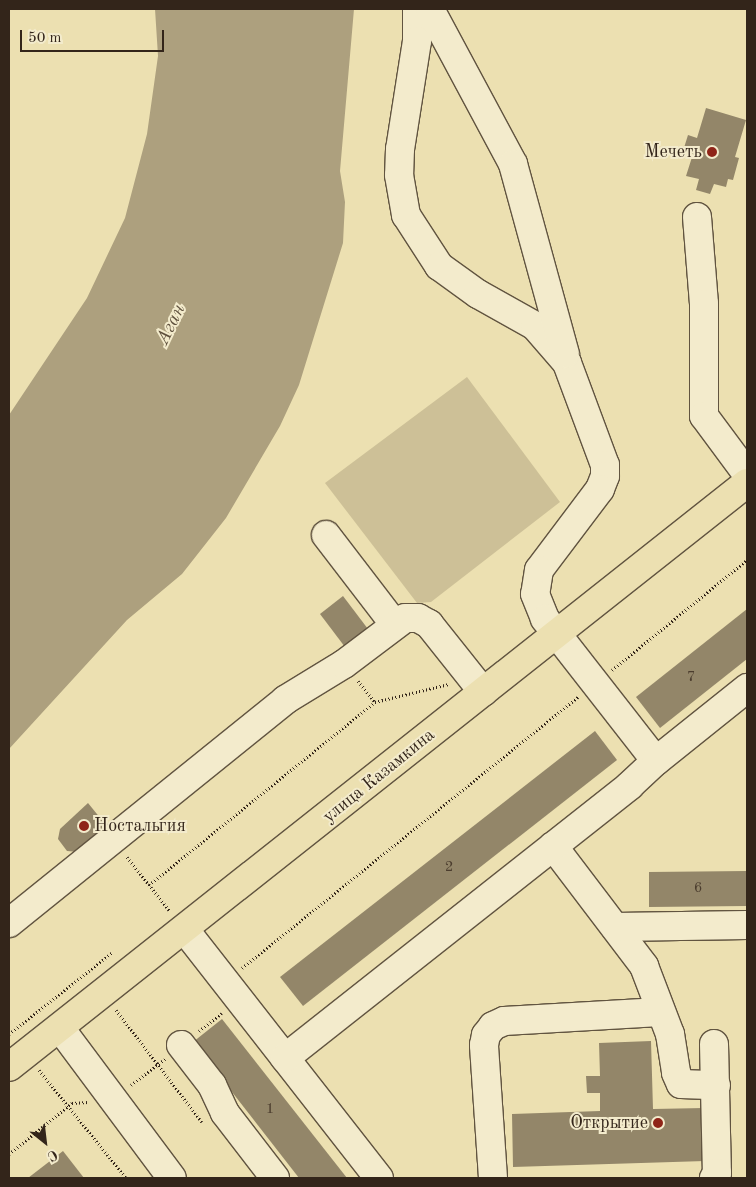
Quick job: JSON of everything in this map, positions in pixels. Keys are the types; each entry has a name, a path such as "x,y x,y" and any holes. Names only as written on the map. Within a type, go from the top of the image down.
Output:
{"main road":[{"name":"улица Казамкина","path":"17,1061 104,994 177,920 478,685 556,634 747,483"}],"street":[{"path":"417,9 417,41 400,149 399,176 406,216 439,266 470,289 535,326 567,363"},
{"path":"430,9 513,164 567,363 605,466 605,476 600,488 539,570 535,594 538,607 556,634 656,761"},
{"path":"697,217 704,304 704,416 747,474"},
{"path":"326,535 395,625"},
{"path":"9,923 285,700 344,664 395,625 412,617 424,620 478,685"},
{"path":"285,1058 629,786 656,761 747,688"},
{"path":"553,846 644,966 670,1034 676,1073 681,1084 716,1085"},
{"path":"177,920 379,1178"},
{"path":"615,928 747,925"},
{"path":"493,1178 484,1045 486,1035 493,1026 504,1022 660,1012"},
{"path":"60,1028 172,1178"},
{"path":"714,1044 718,1173 714,1178"},
{"path":"181,1045 212,1085 225,1113 275,1178"}],"path":[{"path":"225,981 747,560"},
{"path":"149,885 375,702 478,685"},
{"path":"113,839 177,920"},
{"path":"87,972 204,1125"},
{"path":"9,1033 17,1061 68,1106 126,1178"},
{"path":"9,1154 68,1106"}],"shaded area":[{"path":"467,377 560,502 431,602 417,603 325,483"}],"water":[{"name":"Аган","path":"155,9 354,9 340,171 345,202 343,243 299,385 280,426 226,518 182,574 127,620 9,749 9,415 87,298 125,218 147,134 158,56"}],"building":[{"name":"Мечеть","path":"706,108 746,120 735,157 739,158 733,180 728,179 726,187 714,184 710,194 696,190 699,179 686,176 693,154 683,151 688,135 697,138"},
{"path":"343,596 371,633 348,651 320,614"},
{"path":"747,609 747,659 660,728 636,697"},
{"path":"595,731 617,760 303,1006 280,977"},
{"name":"Ностальгия","path":"88,803 110,830 78,852 67,851 58,839 60,829"},
{"path":"747,871 747,906 649,907 649,872"},
{"path":"222,1019 347,1178 299,1178 193,1042"},
{"path":"651,1041 653,1109 704,1108 705,1161 513,1167 512,1114 600,1111 600,1093 587,1093 586,1076 600,1076 599,1043"},
{"path":"63,1151 84,1178 28,1178"}],"place":[{"name":"Мечеть","path":"712,152"},
{"name":"Ностальгия","path":"84,826"},
{"name":"Открытие","path":"658,1123"}]}
